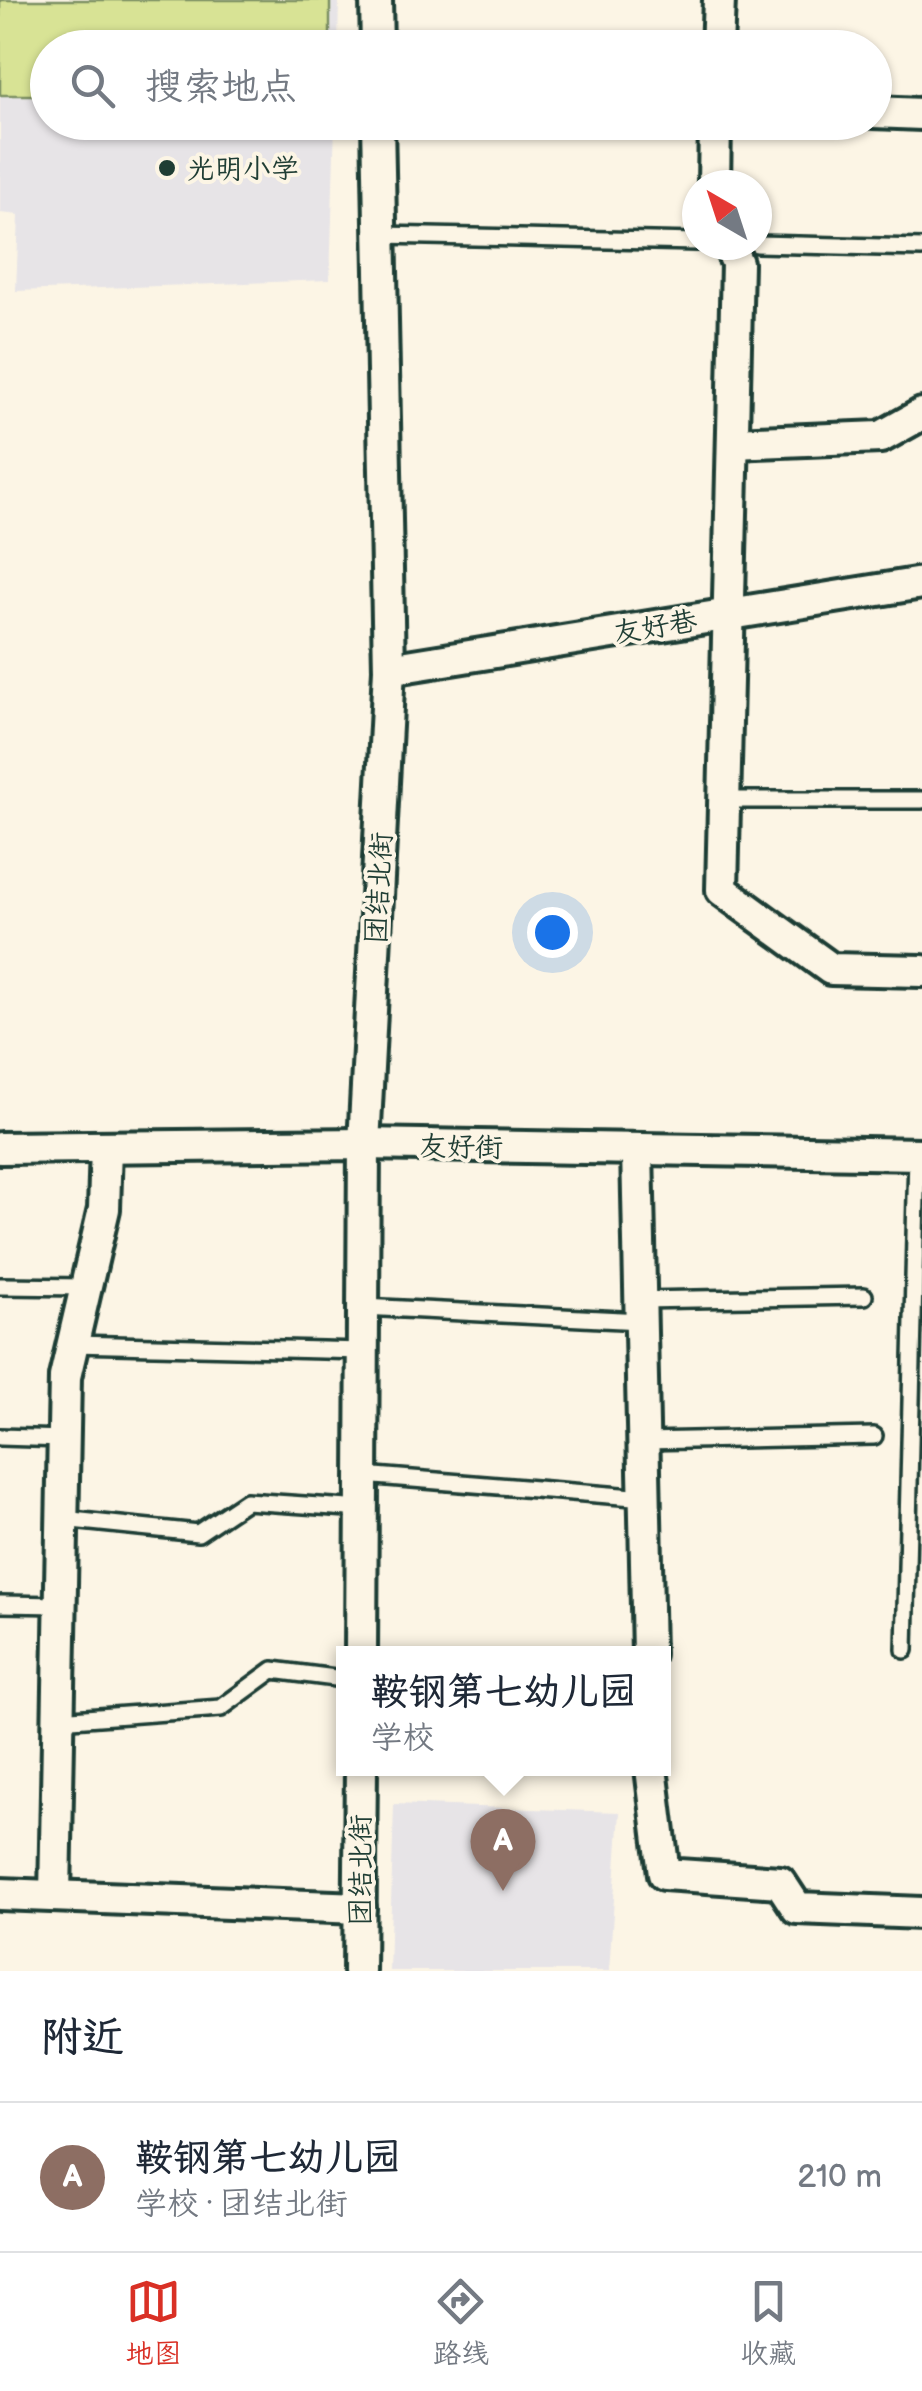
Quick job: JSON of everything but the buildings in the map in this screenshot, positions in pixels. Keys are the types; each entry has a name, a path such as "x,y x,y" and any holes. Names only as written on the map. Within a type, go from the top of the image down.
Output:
{"street":[{"path":"376,0 377,30"},
{"path":"718,30 719,0"},
{"path":"892,113 922,114"},
{"name":"团结北街","path":"362,1646 364,1144 389,669 378,140"},
{"path":"714,170 715,140"},
{"path":"736,260 722,890 831,969 922,970"},
{"path":"733,444 882,437 922,414"},
{"name":"友好巷","path":"389,669 922,583"},
{"name":"友好街","path":"0,1148 364,1144 919,1154"},
{"path":"55,1896 65,1377 104,1209 106,1147"},
{"path":"637,1149 648,1646"},
{"name":"团结北街","path":"360,1971 361,1776"},
{"path":"651,1776 664,1874 780,1882 798,1908 922,1912"},
{"path":"0,1894 360,1908"}],"lane":[{"path":"381,234 682,242"},
{"path":"772,244 922,248"},
{"path":"724,800 922,800"},
{"path":"906,1650 919,1154"},
{"path":"0,1286 86,1287"},
{"path":"363,1306 641,1310 864,1296"},
{"path":"73,1344 363,1351"},
{"path":"644,1442 874,1436"},
{"path":"0,1437 64,1438"},
{"path":"363,1475 646,1498"},
{"path":"62,1519 198,1533 246,1502 362,1510"},
{"path":"0,1604 61,1605"},
{"path":"58,1720 221,1708 272,1670 336,1678"}],"shaded area":[{"name":"光明小学","path":"0,0 339,0 338,30 30,30 30,140 334,140 330,280 16,291 19,215 0,213"},
{"path":"394,1804 620,1812 609,1971 389,1971"}],"green space":[{"path":"0,0 330,0 330,30 30,30 30,95 0,95"}],"place":[{"name":"光明小学","path":"167,168"},
{"name":"鞍钢第七幼儿园","path":"503,1891"}]}
